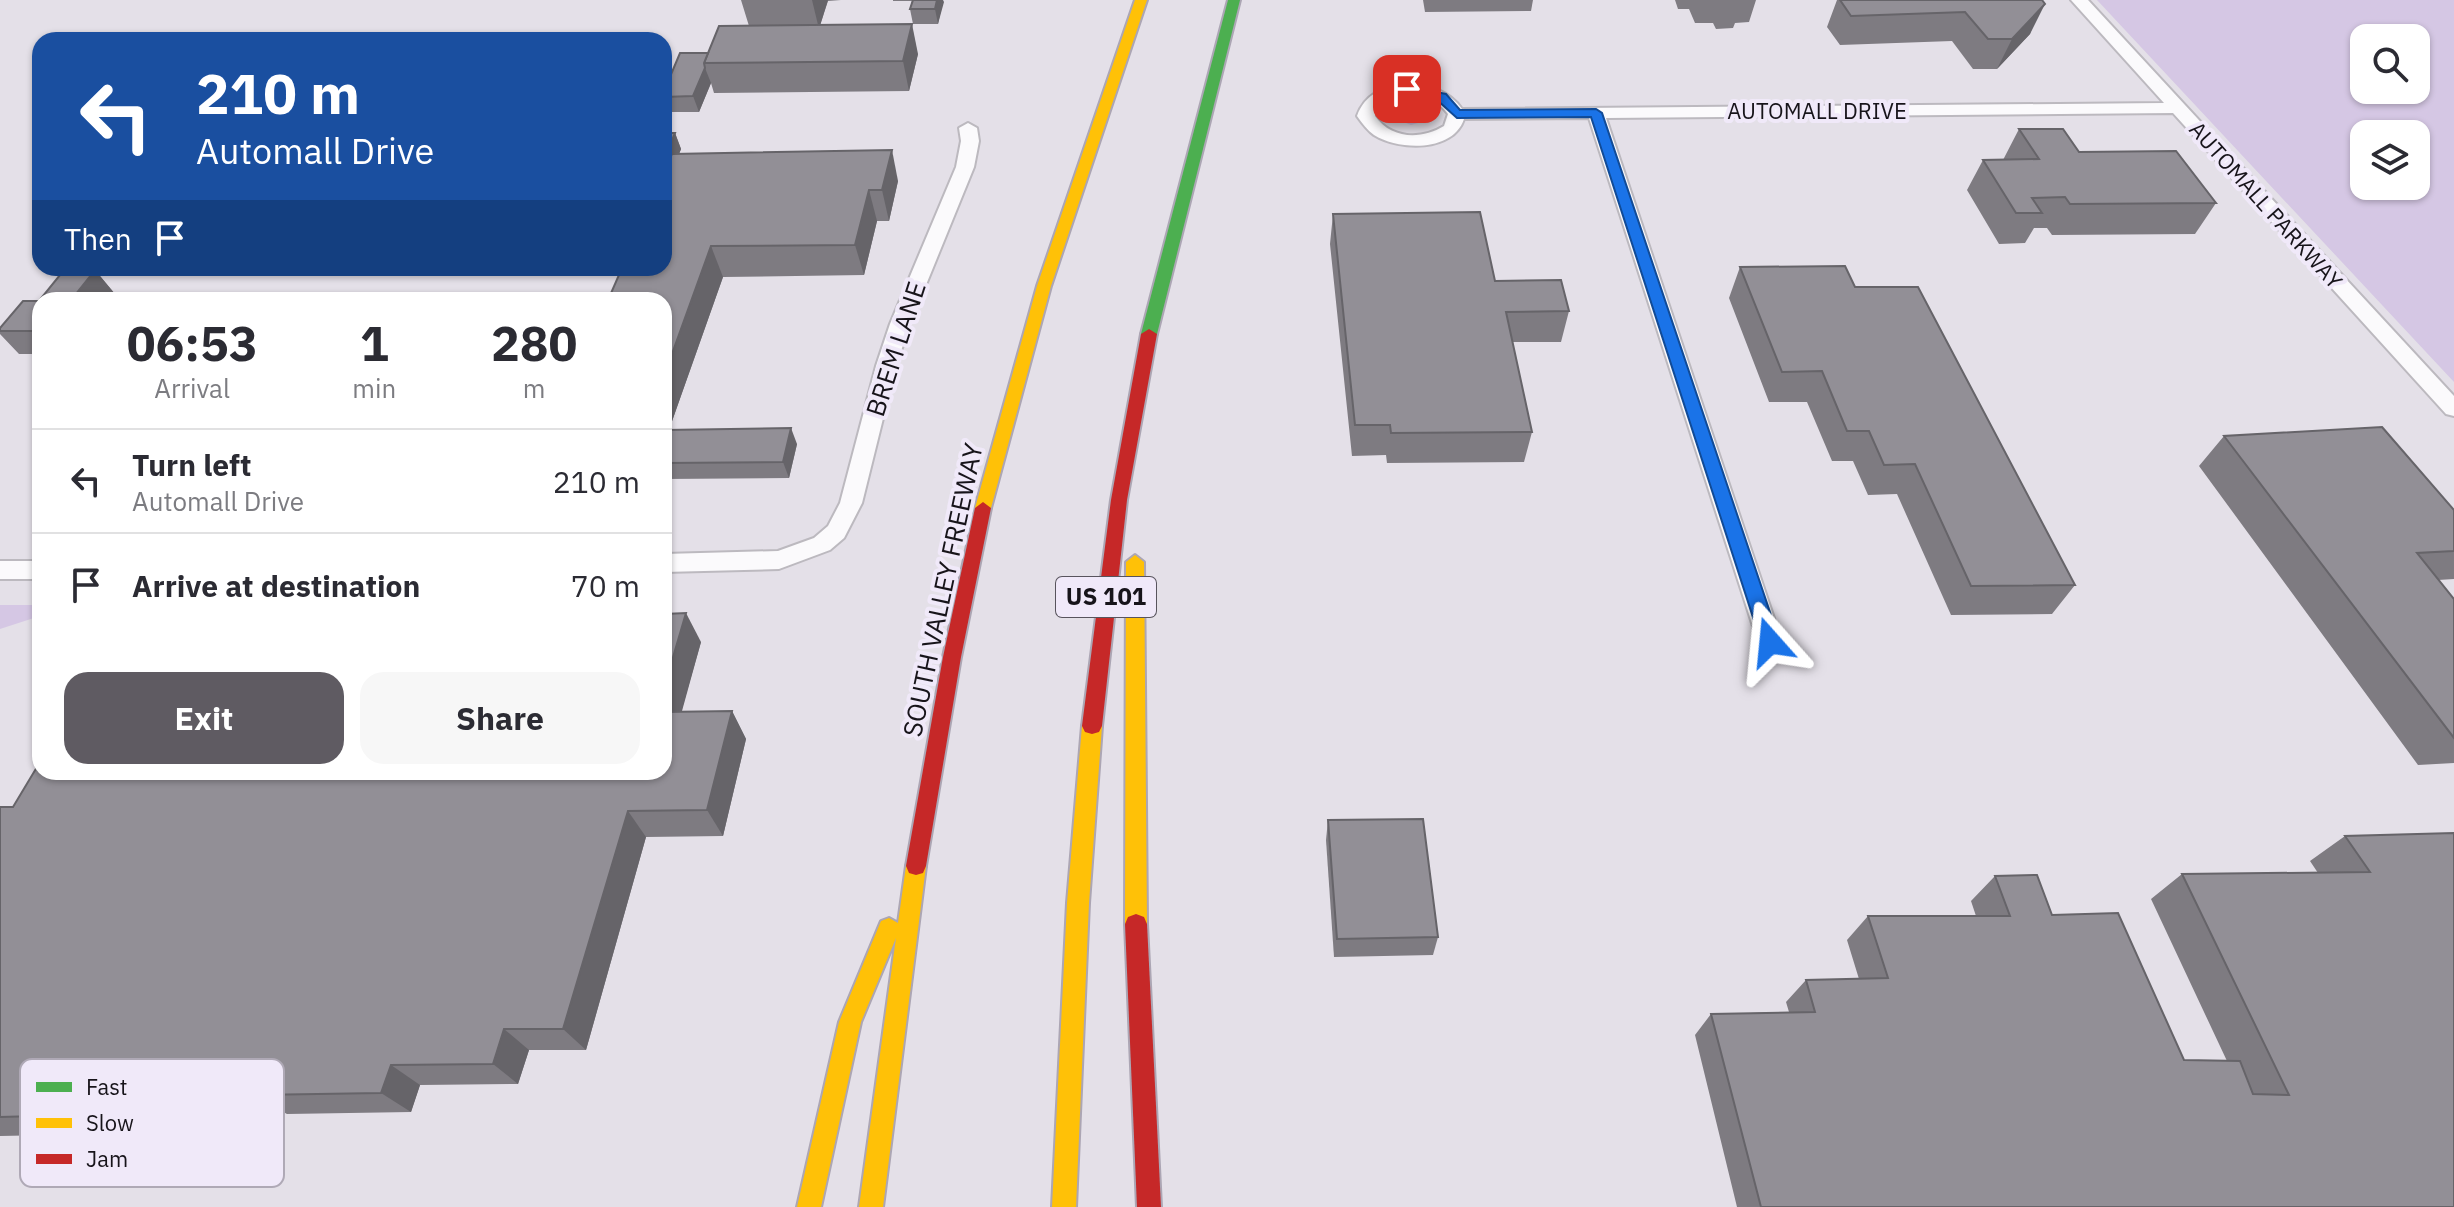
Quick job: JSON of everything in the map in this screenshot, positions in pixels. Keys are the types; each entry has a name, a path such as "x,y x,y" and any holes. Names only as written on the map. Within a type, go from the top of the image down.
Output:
{"highway":[{"name":"SOUTH VALLEY FREEWAY","path":"871,1207 892,1025 915,867 967,577 1011,398 1068,209 1141,0"},
{"name":"US 101","path":"1064,1207 1076,935 1089,757 1108,577 1136,402 1166,260 1234,0"},
{"path":"1136,402 1133,861 1149,1207"},
{"path":"809,1207 850,1022 915,867"}],"street":[{"name":"AUTOMALL PARKWAY","path":"2079,0 2454,409"},
{"path":"1407,89 1441,97 1457,114 1455,124 1447,133 1416,140 1381,132 1370,124 1366,112 1378,96 1407,89"},
{"name":"AUTOMALL DRIVE","path":"1457,114 2178,108"},
{"path":"1596,113 1770,642"},
{"name":"BREM LANE","path":"672,563 759,562 803,554 836,532 851,503 886,366 917,279 965,167 970,141 968,128"},
{"path":"0,570 32,570"}],"shaded area":[{"path":"2097,0 2454,0 2454,382"},
{"path":"1413,104 1429,110 1428,120 1411,125 1394,118 1392,112 1401,105"},
{"path":"0,605 32,605 32,619 0,629"}],"building":[{"path":"913,0 937,0 935,9 910,9"},
{"path":"1840,0 2042,0 2045,4 2012,39 1988,39 1965,12 1851,16"},
{"path":"912,24 903,61 704,63 719,26"},
{"path":"680,53 708,53 693,96 672,97 672,72"},
{"path":"2019,129 2063,129 2079,152 2176,151 2216,203 2070,204 2065,197 2032,198 2042,213 2016,213 1983,160 2039,159"},
{"path":"892,150 882,190 869,190 855,245 711,246 672,354 672,292 612,292 618,276 672,276 672,154"},
{"path":"1480,212 1495,281 1561,280 1569,311 1506,312 1532,432 1391,433 1390,425 1355,425 1333,214"},
{"path":"1845,266 1855,287 1918,287 2075,585 1971,586 1915,464 1884,465 1869,431 1847,431 1822,371 1782,372 1740,267"},
{"path":"59,276 90,276 77,292 46,292"},
{"path":"23,301 32,301 32,331 0,331 0,328"},
{"path":"2382,427 2454,510 2454,551 2417,553 2454,599 2454,738 2224,436"},
{"path":"791,428 783,462 672,463 672,430"},
{"path":"686,613 672,661 672,614"},
{"path":"732,711 707,810 628,811 563,1029 504,1029 493,1064 391,1065 381,1093 284,1095 284,1059 20,1059 20,1116 0,1117 0,807 13,807 32,775 32,780 672,780 672,712"},
{"path":"1423,819 1438,937 1337,939 1328,820"},
{"path":"2454,833 2454,1207 1761,1207 1711,1014 1815,1012 1806,980 1888,978 1868,916 2010,916 1995,876 2037,875 2052,915 2118,913 2184,1060 2240,1061 2253,1094 2289,1095 2182,874 2370,872 2345,836"}],"traffic: fast":[{"path":"1149,334 1234,0"}],"traffic: slow":[{"path":"983,508 1044,286 1141,0"},
{"path":"1135,562 1136,924"},
{"path":"1064,1207 1078,903 1092,726"},
{"path":"871,1207 916,866"},
{"path":"809,1207 850,1022 889,928"}],"traffic: jam":[{"path":"1092,726 1119,500 1149,334"},
{"path":"916,866 952,657 983,508"},
{"path":"1136,924 1149,1207"}],"route":[{"path":"1407,89 1441,97 1454,107 1457,114 1596,113 1770,642"}]}
